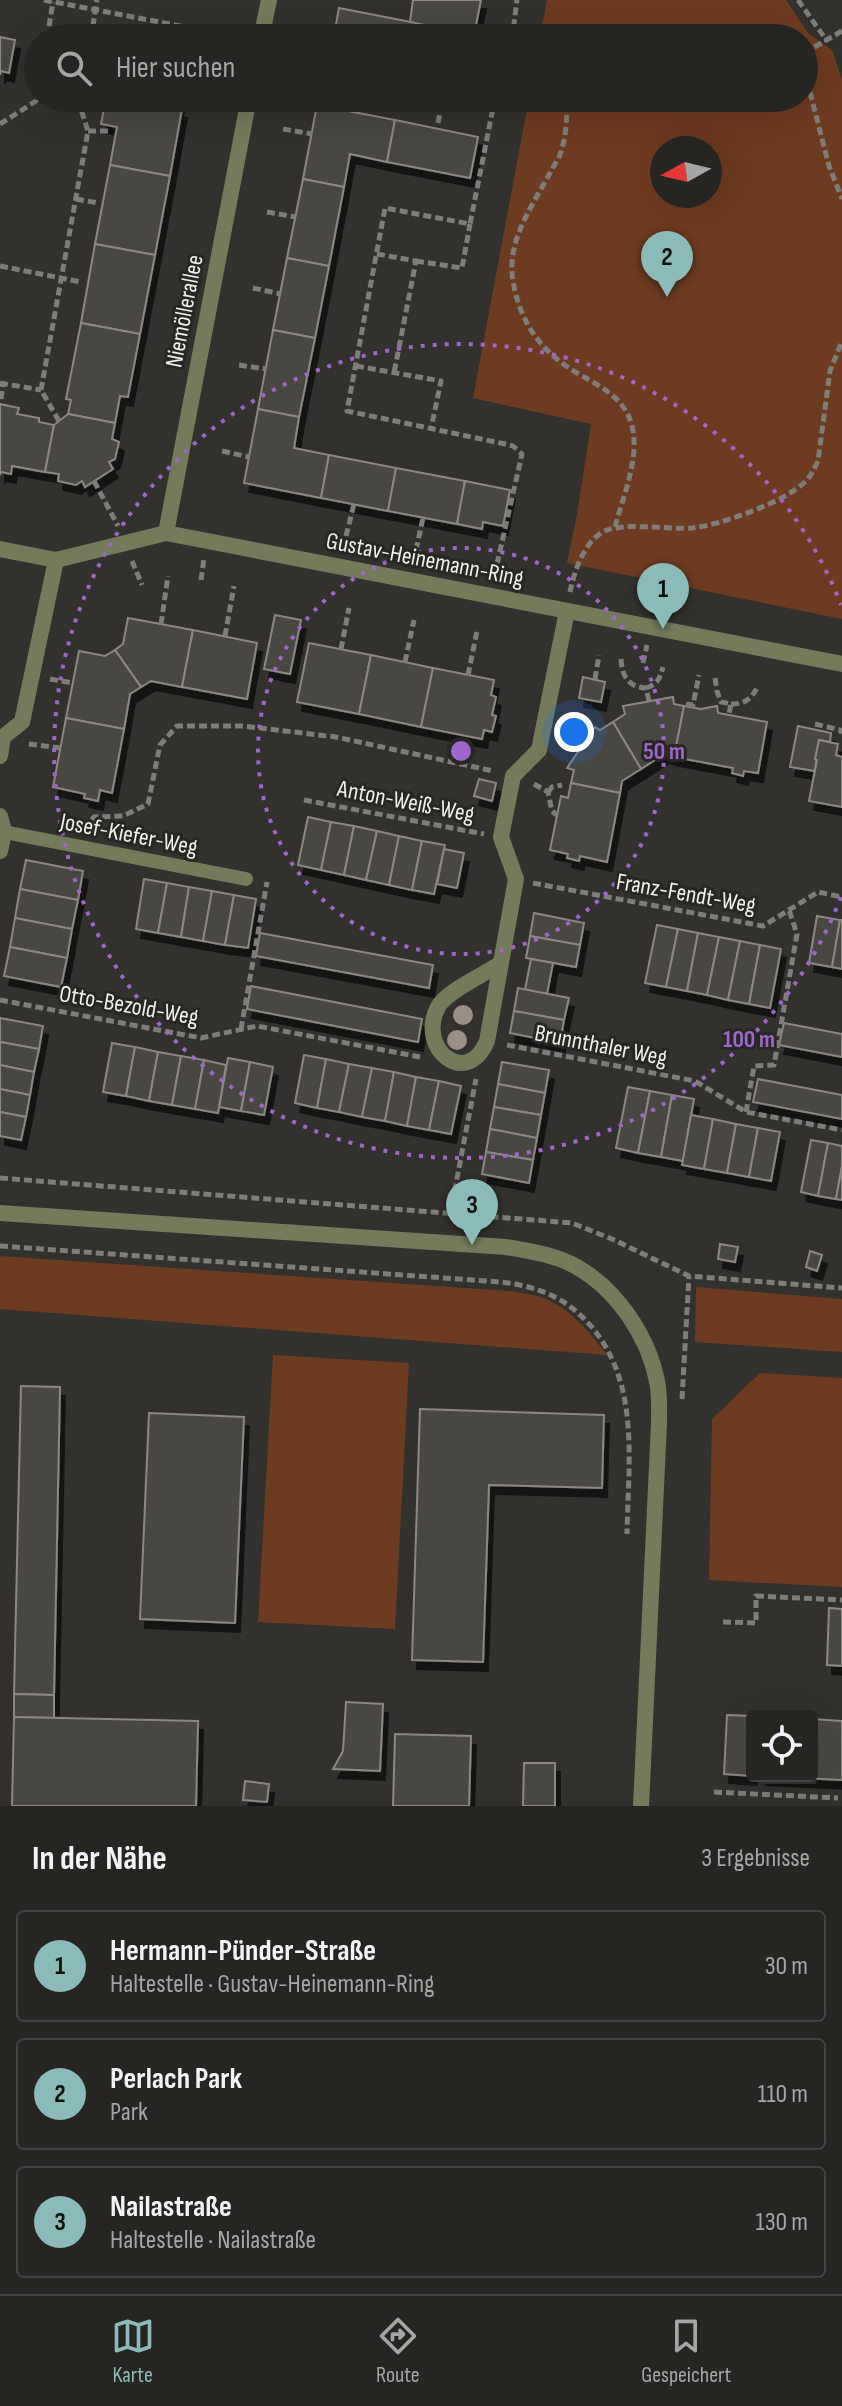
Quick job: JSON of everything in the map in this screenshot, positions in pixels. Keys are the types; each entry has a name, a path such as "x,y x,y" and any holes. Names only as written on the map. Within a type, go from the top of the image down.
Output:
{"street":[{"path":"264,24 269,0"},
{"name":"Niemöllerallee","path":"166,533 246,112"},
{"name":"Gustav-Heinemann-Ring","path":"0,549 56,560 166,533 842,664"},
{"path":"0,756 3,737 22,722 56,560"},
{"path":"500,964 438,1005 434,1040 441,1055 450,1061 460,1063 476,1058 487,1041 516,879 501,837 517,772 539,750 567,611"},
{"path":"0,851 2,824"},
{"path":"0,1213 506,1247 545,1254 577,1266 614,1298 644,1342 658,1384 659,1424 641,1806"}],"lane":[{"name":"Josef-Kiefer-Weg","path":"2,824 70,845 246,879"}],"path":[{"path":"44,0 169,24"},
{"path":"93,24 97,0"},
{"path":"514,24 517,0"},
{"path":"798,0 815,24"},
{"path":"49,24 53,2"},
{"path":"818,28 827,41"},
{"path":"818,46 842,31"},
{"path":"0,124 24,109"},
{"path":"59,421 41,390 88,131 82,112"},
{"path":"438,123 440,112"},
{"path":"377,254 462,268 492,112"},
{"path":"566,112 561,152 519,232 512,277 523,319 535,338 565,366 607,391 619,401 628,415 634,440 632,465 615,527"},
{"path":"815,112 829,166 842,199"},
{"path":"283,129 312,134"},
{"path":"88,131 112,131"},
{"path":"76,199 98,203"},
{"path":"470,224 385,208 347,411 513,446 522,454 497,564"},
{"path":"267,212 296,217"},
{"path":"394,373 416,261"},
{"path":"0,266 81,282"},
{"path":"253,288 281,294"},
{"path":"567,611 573,581 583,555 601,533 615,527 691,528 712,524 743,514 804,484 818,461 830,371 842,341"},
{"path":"239,365 266,369"},
{"path":"356,366 441,381 431,429"},
{"path":"1,399 2,383 41,390"},
{"path":"222,451 249,457"},
{"path":"94,481 111,511"},
{"path":"346,536 354,504"},
{"path":"416,550 423,518"},
{"path":"161,624 168,576"},
{"path":"225,636 234,586"},
{"path":"341,649 349,608"},
{"path":"405,662 414,620"},
{"path":"468,675 477,631"},
{"path":"643,663 647,643"},
{"path":"595,679 599,655"},
{"path":"621,659 626,680 636,687 654,685 663,667"},
{"path":"686,704 693,705 699,675"},
{"path":"715,678 721,702 731,704 743,704 752,698 758,686"},
{"path":"646,688 649,701"},
{"path":"729,714 731,704"},
{"path":"815,724 842,733"},
{"path":"70,845 94,817 123,816 148,804 160,745 177,726 243,726 336,737 517,772 537,788 548,792"},
{"path":"548,792 552,787 562,785"},
{"path":"548,792 552,811 557,815"},
{"name":"Anton-Weiß-Weg","path":"304,800 501,837"},
{"path":"241,1030 268,884 262,872 246,879"},
{"name":"Franz-Fendt-Weg","path":"516,879 763,926 818,892 842,897"},
{"path":"746,1112 754,1066 774,1065 797,934 789,910"},
{"name":"Otto-Bezold-Weg","path":"0,1000 201,1038 257,1026 422,1058 441,1055"},
{"name":"Brunnthaler Weg","path":"487,1041 695,1081 746,1112 842,1130"},
{"path":"449,1244 450,1215 477,1075 476,1058"},
{"path":"0,1178 450,1215 502,1222 572,1223 689,1276 842,1288"},
{"path":"0,1246 500,1282 521,1284 555,1295 576,1310 595,1331 610,1351 621,1378 628,1420 627,1534"},
{"path":"723,1622 756,1623 756,1596 842,1600"},
{"path":"714,1792 838,1798"}],"shaded area":[{"path":"547,0 786,0 802,24 543,24"},
{"path":"818,40 832,50 842,80 842,619 567,563 591,424 473,398 526,112 818,112"},
{"path":"0,1256 510,1291 541,1297 561,1307 586,1329 607,1355 0,1309"},
{"path":"696,1287 842,1299 842,1352 695,1342"},
{"path":"273,1355 409,1363 395,1629 258,1622"},
{"path":"760,1373 842,1378 842,1587 709,1580 712,1419"}],"building":[{"path":"413,0 481,0 476,24 410,22"},
{"path":"339,8 416,23 416,24 336,24"},
{"path":"0,37 15,40 9,73 1,71 0,75"},
{"path":"103,112 181,112 170,176 110,165 117,127 101,124"},
{"path":"316,112 353,112 395,120 387,162 350,154 344,187 303,179"},
{"path":"395,120 478,137 470,178 387,162"},
{"path":"110,165 170,176 155,255 95,244"},
{"path":"303,179 344,187 329,266 287,258"},
{"path":"95,244 155,255 140,334 81,323"},
{"path":"287,258 329,266 315,338 273,330"},
{"path":"81,323 140,334 128,397 120,396 115,423 68,414 71,400 66,399"},
{"path":"273,330 315,338 299,417 258,409"},
{"path":"0,404 19,408 17,414 39,418 39,422 54,425 45,472 12,466 11,474 1,472 0,475"},
{"path":"258,409 299,417 294,448 329,455 321,498 244,483"},
{"path":"68,414 115,423 112,439 119,442 115,459 109,462 113,469 85,487 82,481 76,485 58,481 59,474 45,472 54,425"},
{"path":"329,455 396,468 388,511 321,498"},
{"path":"396,468 465,481 457,524 388,511"},
{"path":"465,481 510,490 503,526 483,522 482,529 457,524"},
{"path":"275,615 301,620 290,674 264,669"},
{"path":"128,618 193,630 182,687 151,681 141,687 115,650 123,644"},
{"path":"193,630 257,643 247,699 182,687"},
{"path":"309,643 371,655 359,714 297,702"},
{"path":"115,650 141,687 130,694 124,729 66,718 79,651 105,656"},
{"path":"371,655 433,668 421,727 359,714"},
{"path":"433,668 494,680 491,695 496,697 492,715 496,716 492,732 484,730 482,739 421,727"},
{"path":"583,677 605,682 601,702 579,698"},
{"path":"673,697 674,704 684,706 674,757 664,754 641,769 613,722 625,714 623,706"},
{"path":"684,706 701,709 717,706 718,713 767,722 758,773 744,771 743,776 732,773 733,768 674,757"},
{"path":"66,718 124,729 112,793 100,790 98,801 84,798 85,794 53,787"},
{"path":"613,722 641,769 622,781 620,793 571,783 574,770 567,768 595,727 600,730"},
{"path":"798,726 831,733 830,742 819,740 815,771 790,767"},
{"path":"819,740 838,744 836,755 842,757 842,807 809,801"},
{"path":"479,779 496,783 492,801 474,796"},
{"path":"571,783 620,793 607,862 580,856 579,861 567,858 568,854 550,850 561,796 568,798"},
{"path":"308,817 331,822 321,870 298,865"},
{"path":"331,822 354,826 344,875 321,870"},
{"path":"354,826 377,831 366,880 344,875"},
{"path":"377,831 399,836 389,885 366,880"},
{"path":"399,836 422,841 412,890 389,885"},
{"path":"422,841 445,845 434,894 412,890"},
{"path":"444,849 464,853 457,888 437,884"},
{"path":"26,860 83,871 78,900 20,889"},
{"path":"144,879 167,883 158,933 136,929"},
{"path":"167,883 189,887 181,937 158,933"},
{"path":"189,887 212,891 203,941 181,937"},
{"path":"20,889 78,900 72,929 15,918"},
{"path":"212,891 234,895 225,945 203,941"},
{"path":"234,895 256,899 248,948 225,945"},
{"path":"534,913 584,923 580,945 530,936"},
{"path":"817,916 840,920 832,967 809,963"},
{"path":"15,918 72,929 67,958 10,947"},
{"path":"842,920 842,969 832,967"},
{"path":"657,925 678,929 666,987 645,983"},
{"path":"678,929 698,933 687,991 666,987"},
{"path":"260,933 433,965 429,988 256,956"},
{"path":"698,933 719,937 707,995 687,991"},
{"path":"530,936 580,945 576,967 526,958"},
{"path":"719,937 740,941 728,1000 707,995"},
{"path":"740,941 760,945 749,1004 728,1000"},
{"path":"760,945 781,949 770,1008 749,1004"},
{"path":"10,947 67,958 61,987 4,976"},
{"path":"531,959 553,963 547,994 525,990"},
{"path":"251,986 422,1019 418,1042 247,1009"},
{"path":"518,988 569,998 564,1020 514,1011"},
{"path":"514,1011 564,1020 560,1043 510,1033"},
{"path":"0,1018 43,1026 39,1049 0,1042"},
{"path":"784,1023 842,1034 842,1057 779,1045"},
{"path":"0,1042 39,1049 34,1072 0,1065"},
{"path":"112,1043 135,1047 126,1096 103,1092"},
{"path":"135,1047 158,1052 149,1101 126,1096"},
{"path":"158,1052 181,1056 172,1105 149,1101"},
{"path":"304,1055 326,1059 317,1108 295,1103"},
{"path":"181,1056 204,1060 195,1109 172,1105"},
{"path":"228,1058 250,1062 241,1111 219,1107"},
{"path":"326,1059 349,1064 339,1112 317,1108"},
{"path":"204,1060 226,1065 218,1113 195,1109"},
{"path":"250,1062 273,1067 264,1115 241,1111"},
{"path":"502,1062 549,1070 545,1093 498,1084"},
{"path":"349,1064 372,1068 362,1117 339,1112"},
{"path":"0,1065 34,1072 30,1095 0,1089"},
{"path":"372,1068 394,1072 385,1121 362,1117"},
{"path":"394,1072 416,1077 407,1126 385,1121"},
{"path":"416,1077 439,1081 429,1130 407,1126"},
{"path":"758,1079 842,1095 842,1119 753,1102"},
{"path":"439,1081 461,1086 451,1134 429,1130"},
{"path":"498,1084 545,1093 541,1115 494,1107"},
{"path":"628,1087 650,1091 638,1153 616,1148"},
{"path":"0,1089 30,1095 26,1117 0,1112"},
{"path":"650,1091 672,1095 661,1157 638,1153"},
{"path":"672,1095 694,1099 683,1161 661,1157"},
{"path":"494,1107 541,1115 537,1138 490,1129"},
{"path":"0,1112 26,1117 21,1140 0,1136"},
{"path":"691,1115 713,1119 704,1169 682,1165"},
{"path":"713,1119 736,1124 727,1173 704,1169"},
{"path":"736,1124 758,1128 749,1177 727,1173"},
{"path":"758,1128 780,1132 771,1181 749,1177"},
{"path":"490,1129 537,1138 533,1160 486,1152"},
{"path":"811,1140 828,1143 818,1196 801,1192"},
{"path":"828,1143 842,1146 836,1199 818,1196"},
{"path":"486,1152 533,1160 529,1183 482,1174"},
{"path":"842,1166 842,1200 836,1199"},
{"path":"720,1244 738,1247 735,1262 718,1259"},
{"path":"810,1251 822,1255 817,1271 806,1267"},
{"path":"21,1386 60,1387 54,1695 14,1694"},
{"path":"420,1409 604,1415 602,1488 489,1485 483,1662 412,1660"},
{"path":"149,1413 244,1417 235,1623 140,1619"},
{"path":"829,1608 842,1609 842,1666 827,1665"},
{"path":"14,1694 54,1695 54,1718 14,1717"},
{"path":"346,1702 383,1704 380,1771 333,1769 343,1751"},
{"path":"727,1715 746,1716 746,1776 724,1774"},
{"path":"14,1717 198,1721 196,1806 12,1806"},
{"path":"818,1719 842,1721 842,1780 818,1779"},
{"path":"395,1734 471,1736 469,1806 393,1806"},
{"path":"524,1763 555,1763 555,1806 523,1806"},
{"path":"245,1781 269,1784 267,1802 243,1800"}],"place":[{"name":"Perlach Park","path":"667,297"},
{"name":"Hermann-Pünder-Straße","path":"663,629"},
{"name":"Nailastraße","path":"472,1245"}]}
